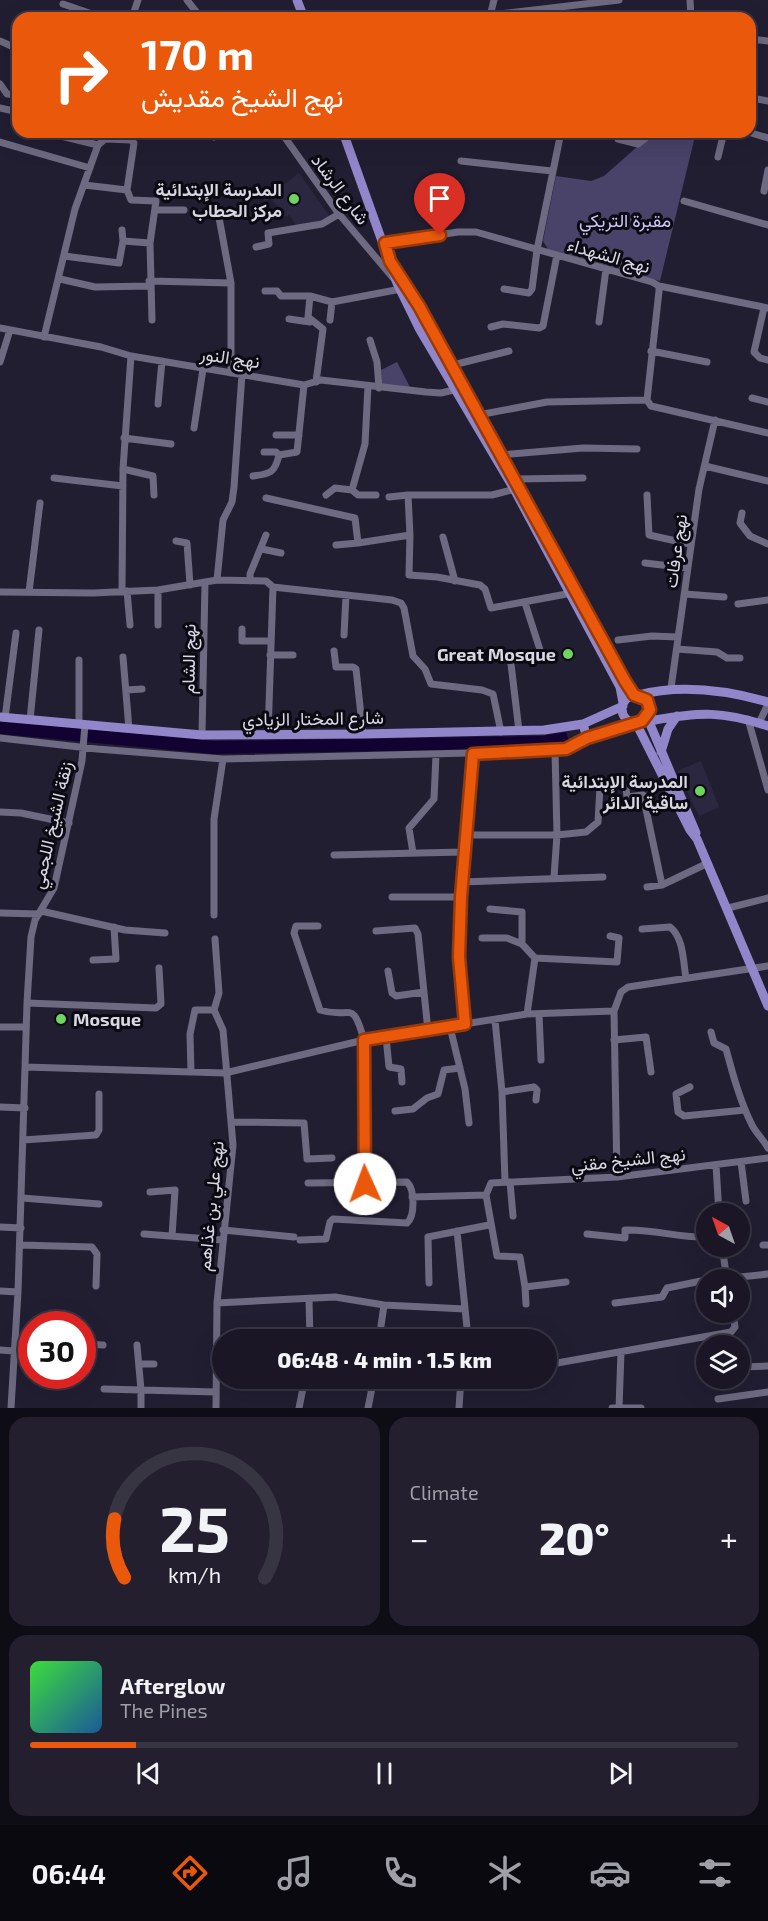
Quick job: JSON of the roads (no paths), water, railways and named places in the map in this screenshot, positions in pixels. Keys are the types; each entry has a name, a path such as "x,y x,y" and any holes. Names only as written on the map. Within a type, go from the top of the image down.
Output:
{"main road":[{"path":"345,138 390,261 420,330 478,415 574,593 620,687 624,716 635,723 690,830 697,839 768,1006"},
{"path":"399,280 516,485"},
{"path":"574,593 636,695 649,703 647,717 696,828 697,839"},
{"path":"623,705 636,695 671,688 732,693 768,703"},
{"name":"شارع المختار الزيادي","path":"3,718 201,735 501,732 544,730 583,724 623,705"},
{"path":"583,724 587,738 647,717 655,720 708,712 764,724"},
{"path":"661,752 668,729 677,716"}],"street":[{"path":"522,12 619,0"},
{"path":"63,4 86,12"},
{"path":"0,84 7,94 12,94"},
{"path":"75,138 98,145"},
{"name":"شارع الرشاد","path":"284,138 339,214 380,263 399,280"},
{"path":"504,289 531,291 560,138"},
{"path":"618,139 638,144 646,138"},
{"path":"718,157 723,138"},
{"path":"44,337 84,185 98,145 105,139 131,140 134,144 127,190 131,200 156,201 150,243 152,320"},
{"path":"0,142 90,168"},
{"path":"461,161 552,171"},
{"path":"764,191 768,170"},
{"path":"84,185 127,190"},
{"path":"684,201 768,225"},
{"path":"156,210 184,210"},
{"path":"218,212 231,283 231,373"},
{"path":"256,247 269,244 268,233 322,224 339,214"},
{"path":"64,256 119,262 123,241 122,230"},
{"name":"نهج الشهداء","path":"385,243 467,231 659,286 647,400"},
{"path":"123,241 150,243"},
{"path":"491,327 503,324 539,328 543,326 557,255"},
{"path":"599,322 606,269"},
{"path":"60,279 95,287 231,283"},
{"path":"265,291 277,291 281,296 310,296 333,302 399,280"},
{"path":"659,286 766,308 754,352 760,358 768,360"},
{"path":"310,296 308,317 310,321"},
{"path":"330,320 333,302"},
{"path":"289,319 310,321 320,324 323,329 316,382"},
{"name":"نهج النور","path":"0,328 101,347 131,356 304,385 316,382 441,393 460,388"},
{"path":"0,362 10,330"},
{"path":"370,340 377,362 379,388"},
{"path":"449,366 509,351"},
{"path":"651,351 707,362"},
{"path":"130,624 124,591 123,469 131,356"},
{"path":"158,404 162,361"},
{"path":"194,428 203,369"},
{"path":"217,580 223,520 232,502 234,487 242,374"},
{"path":"279,456 297,452 304,385"},
{"path":"352,490 365,444 368,386"},
{"path":"752,398 768,402"},
{"path":"478,415 547,402 647,400 658,410 715,420 768,433"},
{"name":"نهج عرفات","path":"671,688 690,544 715,420"},
{"path":"276,435 298,435"},
{"path":"124,438 171,444"},
{"path":"500,455 583,448 637,449"},
{"path":"264,452 276,452 279,456"},
{"path":"253,476 271,474 276,469 279,456"},
{"path":"705,466 768,481"},
{"path":"123,469 153,476 154,495"},
{"path":"54,478 123,486"},
{"path":"389,497 492,495 516,485 583,478"},
{"path":"326,495 336,488 352,490 358,495 376,495"},
{"path":"408,495 409,575 437,577 480,585 485,589 491,608 574,593"},
{"path":"647,495 648,535 690,544"},
{"path":"266,498 355,518 358,543"},
{"path":"29,592 40,503"},
{"path":"742,513 740,523 749,534 768,544"},
{"path":"250,581 250,574 266,535"},
{"path":"336,544 410,535"},
{"path":"443,537 455,581"},
{"path":"176,542 187,543 190,585"},
{"path":"262,549 281,552"},
{"path":"645,563 687,568"},
{"path":"0,592 158,591 217,580 266,581 273,587 377,597 401,603 404,608 413,656 425,669 431,684 482,690 493,694 501,732"},
{"name":"نهج الشام","path":"201,735 205,583"},
{"path":"268,735 273,587"},
{"path":"158,591 158,625"},
{"path":"685,594 724,597"},
{"path":"344,634 346,595"},
{"path":"738,604 768,600"},
{"path":"525,603 542,656"},
{"path":"242,629 242,641 271,641"},
{"path":"30,720 39,630"},
{"path":"3,718 16,633"},
{"path":"618,640 678,636"},
{"path":"677,649 717,652 729,659 740,657"},
{"path":"334,651 336,668 353,667 356,669 363,734"},
{"path":"270,655 293,655"},
{"path":"123,657 129,729"},
{"name":"زنقة الشيخ اللجمي","path":"11,1408 21,1228 26,1027 31,937 40,912 52,893 84,747 79,660"},
{"path":"511,663 519,731"},
{"path":"126,690 142,689"},
{"path":"764,724 768,703"},
{"path":"748,719 768,790"},
{"path":"0,738 223,759 555,751 566,749 587,738"},
{"path":"554,877 557,836 555,751"},
{"path":"465,1024 459,957 463,852 473,754"},
{"path":"413,853 409,828 434,799 436,755"},
{"path":"214,915 214,819 223,759"},
{"path":"466,835 557,836 586,832 598,822 600,787"},
{"path":"626,788 627,797 643,795 662,885"},
{"path":"0,812 21,813 69,823"},
{"path":"334,855 463,852"},
{"path":"647,887 662,885 708,863"},
{"path":"462,882 603,877"},
{"path":"392,897 461,897"},
{"path":"728,908 768,898"},
{"path":"490,909 522,912 522,944"},
{"path":"0,913 40,912 114,927 165,933"},
{"path":"318,926 296,926 293,930 318,1006 323,1011 356,1014 364,1040 365,1184"},
{"path":"93,960 116,959 114,927"},
{"path":"642,929 670,927 675,931 686,978"},
{"path":"376,931 415,928 418,934 428,1031"},
{"path":"482,938 507,938 522,944 535,958 616,962 620,938 610,936"},
{"name":"نهج علي بن غذاهم","path":"215,939 219,993 214,1010 223,1030 233,1145 216,1303 216,1408"},
{"path":"527,1014 535,958"},
{"path":"617,1177 614,1011 621,992 628,987 768,966"},
{"path":"27,1003 156,1008 161,1004 159,968"},
{"path":"388,971 392,993 396,996 424,992"},
{"path":"191,1072 190,1034 195,1010 214,1010"},
{"path":"25,1066 225,1073 364,1040 527,1014 614,1011"},
{"path":"539,1014 541,1060"},
{"path":"495,1020 507,1182 513,1216"},
{"path":"0,1027 26,1027"},
{"path":"450,1027 460,1068 469,1123"},
{"path":"711,1032 714,1043 726,1049 745,1110 754,1129 761,1135 768,1148"},
{"path":"386,1037 389,1067 400,1070 402,1082"},
{"path":"614,1040 646,1037 651,1072"},
{"path":"394,1111 413,1109 427,1098 438,1094 444,1070 460,1068"},
{"path":"502,1092 534,1087 537,1090 536,1100"},
{"path":"690,1087 676,1094 678,1112 684,1116 745,1110"},
{"path":"23,1140 96,1135 99,1130 99,1094"},
{"path":"0,1107 25,1108"},
{"path":"232,1122 304,1123 307,1158 332,1158"},
{"name":"نهج الشيخ مقني","path":"486,1195 491,1183 617,1177 768,1158"},
{"path":"741,1162 746,1201"},
{"path":"716,1165 718,1203"},
{"path":"223,1230 326,1239 330,1222 333,1219 407,1223 412,1217 411,1186 407,1182 308,1183"},
{"path":"150,1192 175,1190 172,1236"},
{"path":"412,1197 486,1195 489,1225 497,1256 520,1257 526,1304"},
{"path":"22,1198 99,1203"},
{"path":"429,1283 428,1237 489,1225"},
{"path":"0,1227 21,1228"},
{"path":"587,1234 625,1238 625,1230 644,1230 683,1238 696,1237"},
{"path":"457,1231 466,1329"},
{"path":"144,1234 222,1240"},
{"path":"20,1245 92,1247 97,1254 96,1286"},
{"path":"750,1276 768,1274"},
{"path":"525,1287 566,1282"},
{"path":"615,1303 662,1297 667,1288 696,1282"},
{"path":"0,1291 18,1292"},
{"path":"216,1303 334,1297 384,1305 465,1309"},
{"path":"309,1299 310,1329"},
{"path":"381,1329 384,1305"},
{"path":"557,1363 731,1332 735,1328 734,1323"},
{"path":"96,1345 104,1345"},
{"path":"137,1345 141,1408"},
{"path":"0,1350 14,1351"},
{"path":"619,1408 621,1352"},
{"path":"139,1364 154,1364"},
{"path":"750,1367 768,1366"},
{"path":"104,1389 216,1392"},
{"path":"299,1408 303,1389"},
{"path":"368,1408 372,1389"},
{"path":"459,1408 460,1389"},
{"path":"718,1399 768,1392"},
{"path":"612,1408 641,1408"}],"place":[{"name":"المدرسة الإبتدائية مركز الحطاب","path":"294,199"},
{"name":"Great Mosque","path":"568,654"},
{"name":"المدرسة الإبتدائية ساقية الدائر","path":"700,791"},
{"name":"Mosque","path":"61,1019"}],"park label":[{"name":"مقبرة التريكي","path":"625,220"}]}
